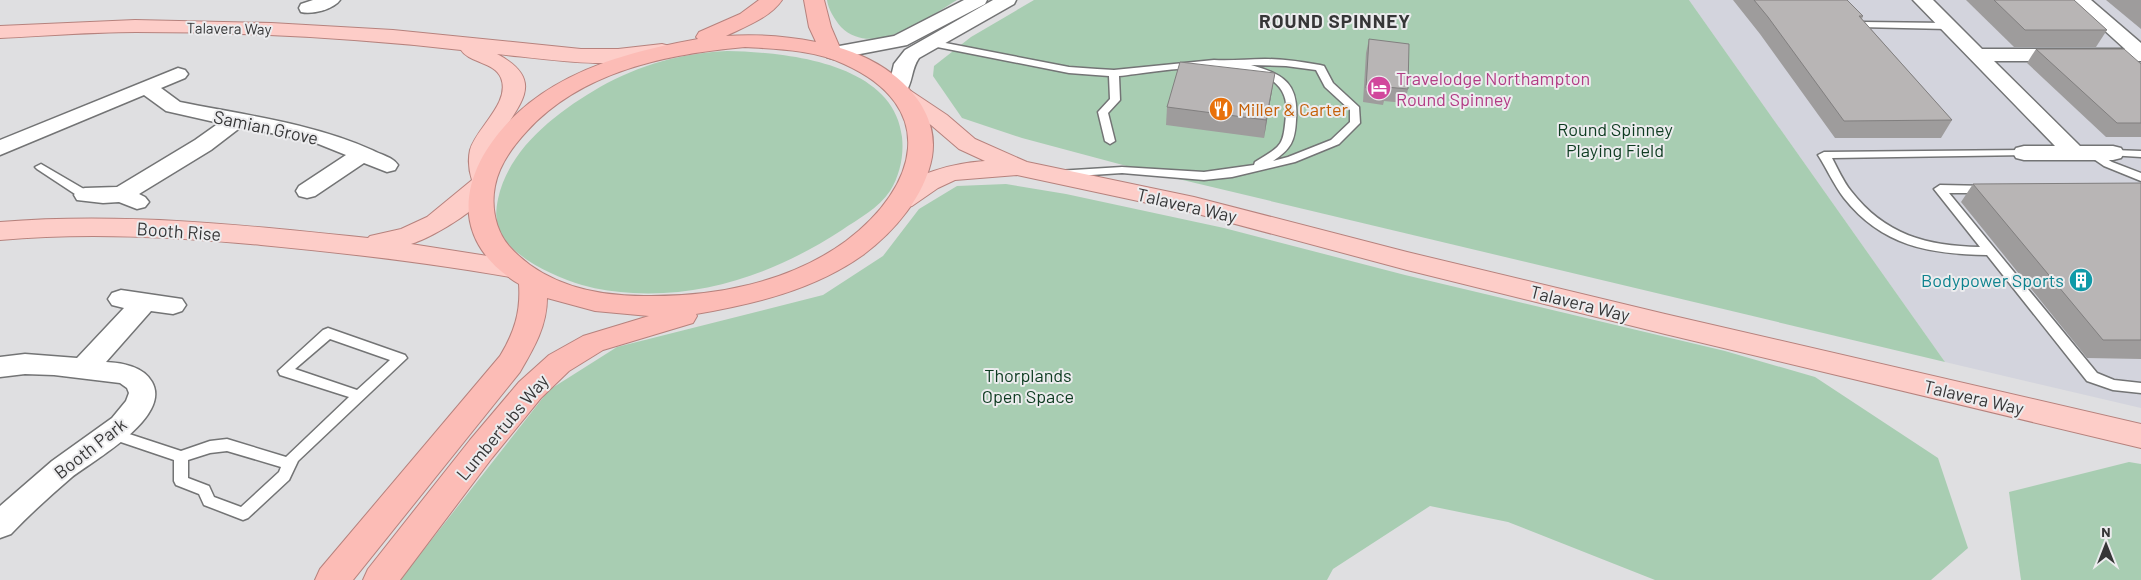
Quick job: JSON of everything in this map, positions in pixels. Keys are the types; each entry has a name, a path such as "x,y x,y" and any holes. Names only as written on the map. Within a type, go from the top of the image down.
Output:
{"highway":[{"path":"672,49 714,42 768,42 805,46 833,53 870,68 901,93 913,111 919,127 922,144 920,162 914,181 903,200 878,229 842,256 797,279 746,296 699,305 652,307 607,304 567,295 524,275 497,250 485,230 480,207 483,182 493,158 507,137 548,100 574,84 602,71 672,49 747,18 772,0"},
{"path":"814,0 820,27 833,53"},
{"name":"Lumbertubs Way","path":"332,580 510,364 526,338 534,316 524,275"},
{"name":"Lumbertubs Way","path":"380,580 517,405 560,362 593,343 746,296"}],"main road":[{"name":"Talavera Way","path":"0,32 135,26 224,27 393,36 581,56 618,56 672,49"},
{"name":"Talavera Way","path":"457,44 495,60 509,70 515,83 512,100 484,144 480,161 483,182"},
{"name":"Talavera Way","path":"901,93 939,120 967,144 1020,168 1194,205 1626,314 2141,436"},
{"name":"Talavera Way","path":"903,200 928,182 947,175 980,169 1020,168"},
{"name":"Booth Rise","path":"358,245 396,240 416,234 436,224 454,212 483,182"},
{"name":"Booth Rise","path":"0,230 71,225 112,226 358,245 453,258 524,275"}],"street":[{"path":"308,8 331,0"},
{"path":"833,53 900,41 978,0"},
{"path":"901,93 904,64 912,54 1007,0"},
{"path":"1922,0 1976,55 2093,153"},
{"path":"2080,0 2141,54"},
{"path":"1976,55 2141,54"},
{"path":"0,148 178,74"},
{"name":"Samian Grove","path":"147,87 173,107 316,136 387,165"},
{"path":"85,195 130,198 237,120"},
{"path":"2024,153 2093,153"},
{"path":"307,191 363,154"},
{"path":"82,370 133,301 173,305"},
{"name":"Booth Park","path":"0,367 23,364 128,375 137,379 141,385 140,400 129,418 45,484 0,525"}],"lane":[{"path":"1862,25 1948,26"},
{"path":"930,43 1069,70 1114,73 1195,64 1230,64 1257,61 1285,62 1320,68 1329,85 1355,109 1355,123 1334,142 1291,160 1248,170 1204,176 1122,170 1048,174"},
{"path":"1230,64 1250,68 1274,78 1290,92 1293,102 1290,136 1283,146 1248,170"},
{"path":"1110,141 1103,112 1114,100 1114,73"},
{"path":"1990,251 1942,250 1912,243 1894,235 1871,218 1848,195 1824,155 2024,153"},
{"path":"2093,153 2141,154"},
{"path":"2093,153 2108,164 2141,177"},
{"path":"41,167 85,195"},
{"path":"1995,189 1940,188 2092,377 2113,385 2141,388"},
{"path":"181,457 181,481 204,490 209,501 243,514 284,476 293,457 360,396 400,358 328,333 285,371 360,396"},
{"path":"110,433 181,457 216,445 228,445 278,462 290,463"}],"shaded area":[{"path":"1689,0 2141,0 2141,408 1945,362"}],"green space":[{"path":"827,0 957,0 916,25 884,37 868,39 854,36 841,27 832,14"},
{"name":"Round Spinney Playing Field","path":"1034,0 1689,0 1945,362 1149,172 1022,138 962,118 933,76 934,66 971,37"},
{"path":"727,51 777,54 833,66 858,77 879,92 895,112 902,137 901,165 890,191 880,203 842,230 793,258 742,278 716,286 689,291 633,293 588,287 559,277 534,264 523,257 505,239 499,229 496,214 498,199 504,181 524,148 552,120 600,87 645,66 677,57"},
{"name":"Thorplands Open Space","path":"1006,184 1066,194 1224,228 1405,275 1725,351 1815,377 1938,458 1968,548 1931,580 1655,580 1508,522 1430,506 1333,569 1327,580 400,580 549,390 617,347 823,295 883,256 919,209 957,186"},
{"path":"2129,462 2141,464 2141,580 2021,580 2009,492"}],"building":[{"path":"1754,0 1847,0 1863,16 1859,16 1952,120 1844,121"},
{"path":"1994,0 2074,0 2107,30 2025,30"},
{"path":"1369,39 1409,44 1408,89 1386,87 1386,91 1366,88"},
{"path":"2036,49 2124,49 2141,64 2141,123 2117,123"},
{"path":"1180,62 1275,73 1266,120 1167,107"},
{"name":"Bodypower Sports","path":"2141,183 2141,340 2103,340 1973,184"}],"place":[{"name":"Travelodge Northampton Round Spinney","path":"1379,88"},
{"name":"Miller & Carter","path":"1221,109"},
{"name":"Bodypower Sports","path":"2081,280"}],"district":[{"name":"ROUND SPINNEY","path":"1335,20"}]}
